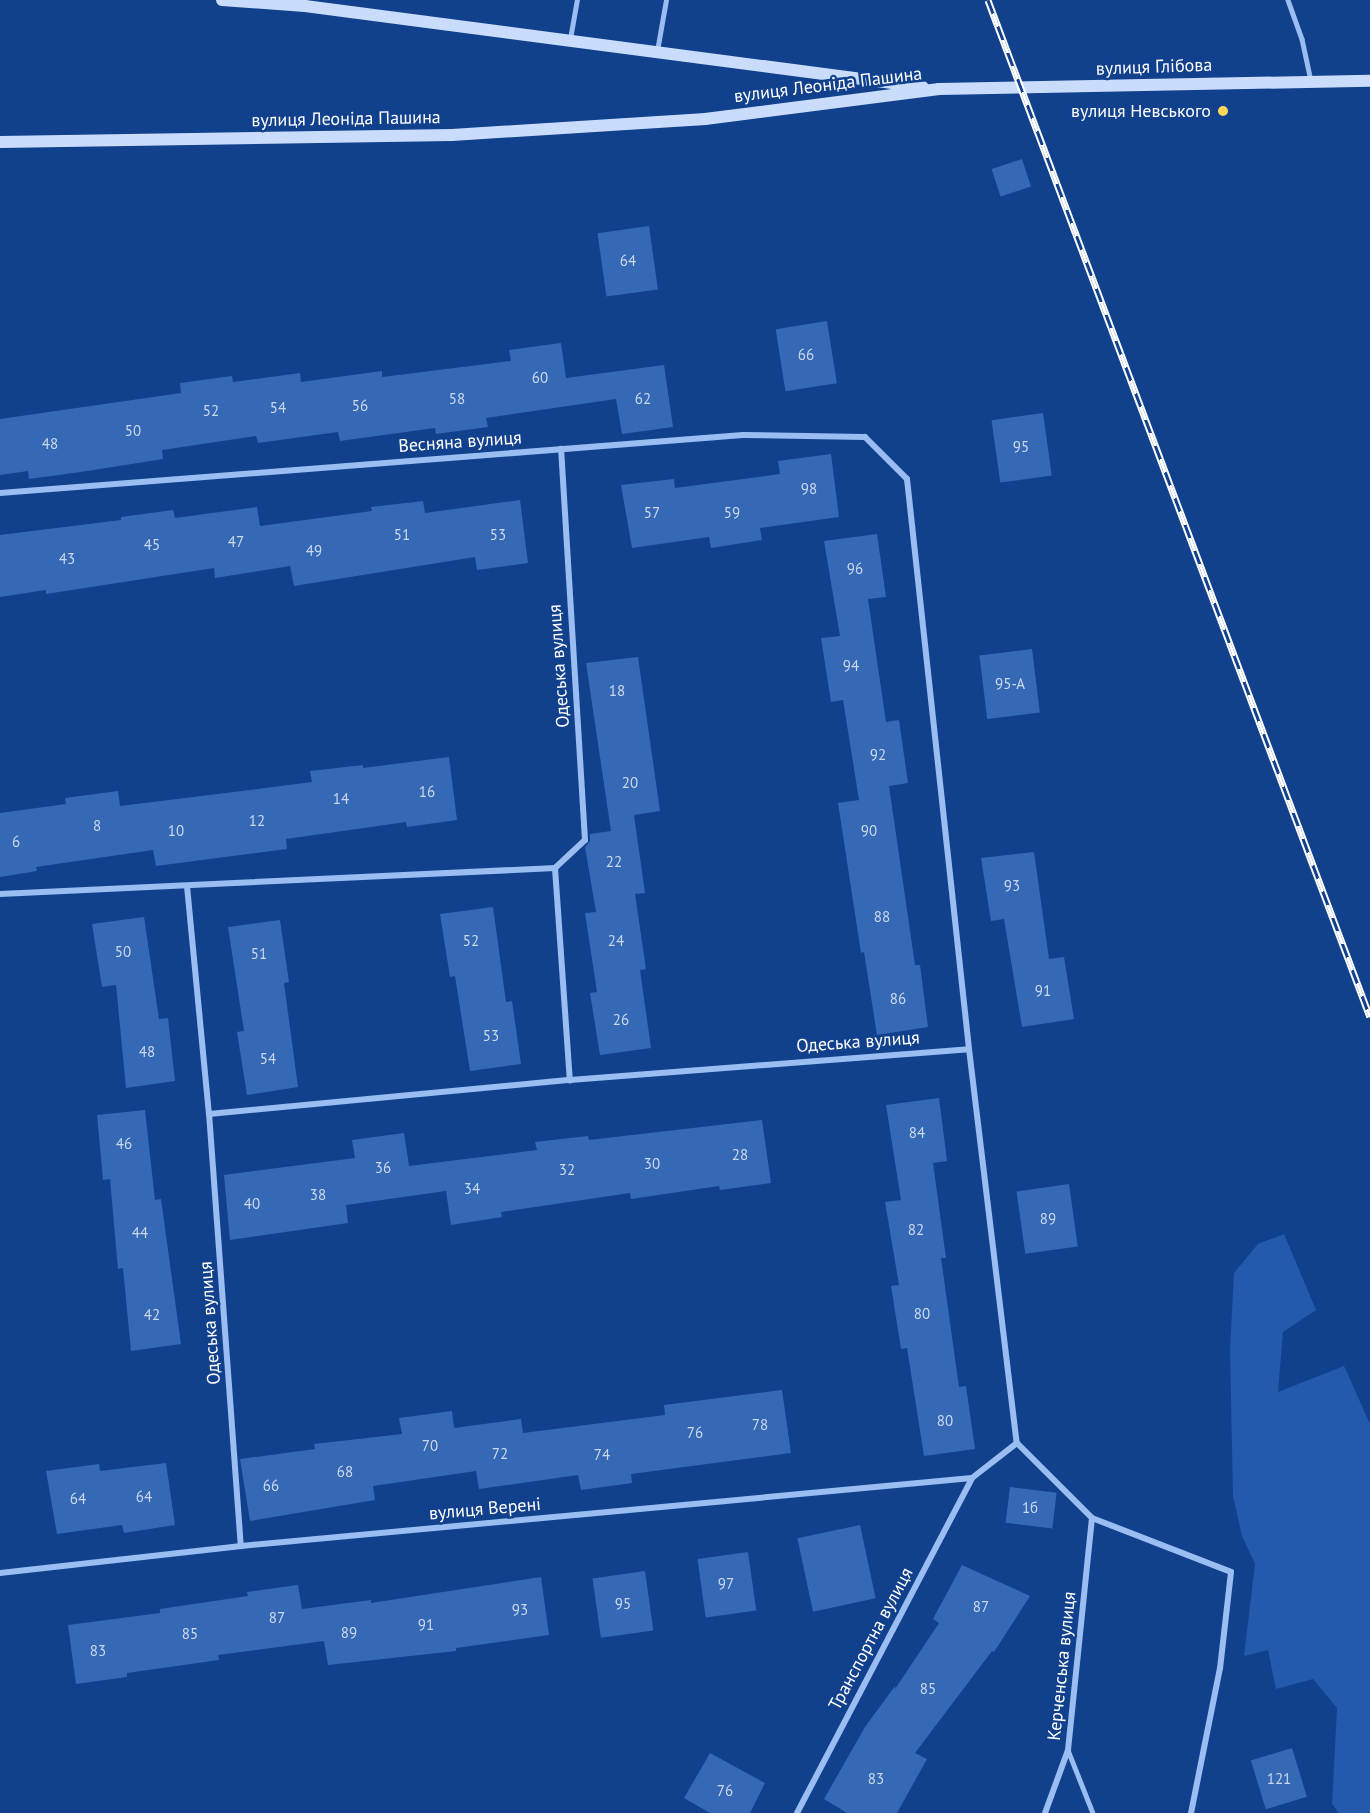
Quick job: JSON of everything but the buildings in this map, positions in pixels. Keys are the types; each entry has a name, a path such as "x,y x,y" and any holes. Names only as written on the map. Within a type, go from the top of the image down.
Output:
{"main road":[{"name":"вулиця Леоніда Пашина","path":"222,0 305,6 939,89"},
{"name":"вулиця Глібова","path":"939,89 1370,81"},
{"name":"вулиця Леоніда Пашина","path":"0,142 452,135 705,119 939,89"}],"street":[{"name":"Весняна вулиця","path":"0,493 743,435 865,437 907,478 969,1049"},
{"name":"Одеська вулиця","path":"555,868 585,840 561,449"},
{"path":"0,894 555,868 570,1080"},
{"name":"Одеська вулиця","path":"187,886 208,1097 242,1546"},
{"name":"Одеська вулиця","path":"208,1097 209,1114 570,1080 969,1049"},
{"path":"969,1049 1017,1443 1092,1518 1231,1572 1220,1668 1191,1813"},
{"path":"972,1478 1017,1443"},
{"name":"вулиця Верені","path":"0,1573 242,1546 972,1478"},
{"name":"Транспортна вулиця","path":"797,1813 972,1478"},
{"name":"Керченська вулиця","path":"1045,1813 1068,1750 1092,1518"}],"lane":[{"path":"569,42 577,0"},
{"path":"657,53 666,0"},
{"path":"1288,0 1302,39 1311,81"},
{"path":"1068,1750 1093,1813"}],"shaded area":[{"path":"1284,1234 1316,1310 1283,1332 1278,1392 1344,1366 1370,1424 1370,1813 1339,1813 1332,1804 1337,1708 1313,1679 1276,1689 1268,1650 1244,1656 1255,1564 1242,1536 1233,1496 1230,1349 1234,1273 1258,1244"}],"railway":[{"path":"988,0 1370,1017"}],"place":[{"name":"вулиця Невського","path":"1223,111"}]}
